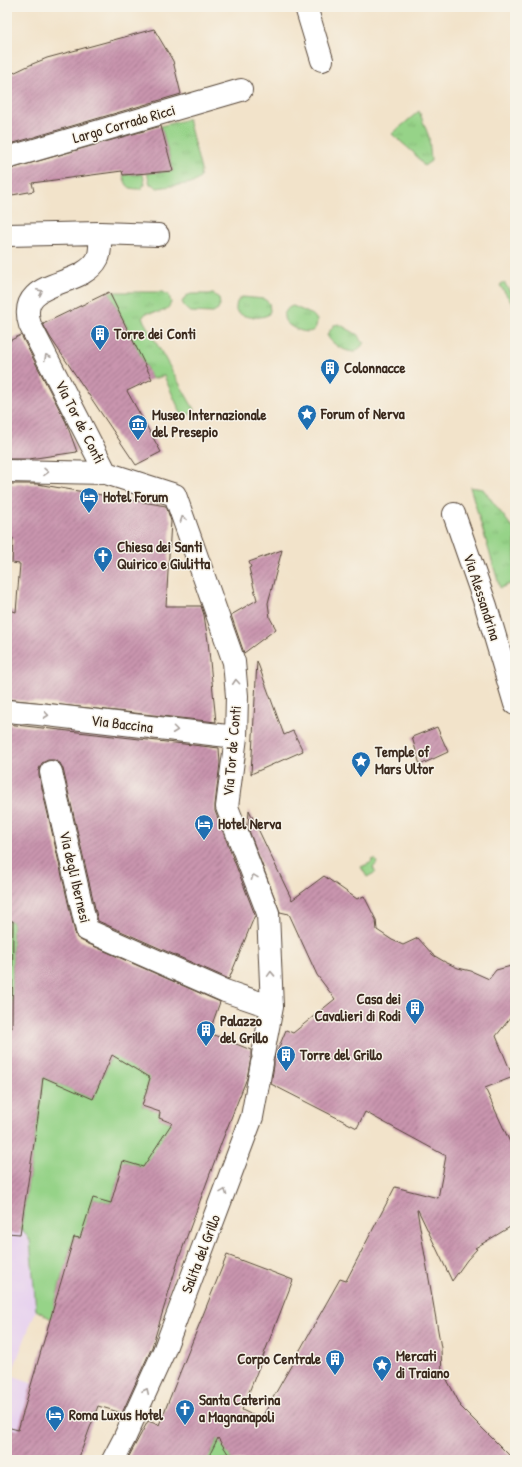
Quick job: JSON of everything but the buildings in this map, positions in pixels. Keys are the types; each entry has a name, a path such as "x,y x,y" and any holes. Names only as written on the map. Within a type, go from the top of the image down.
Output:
{"street":[{"path":"306,7 322,60"},
{"name":"Largo Corrado Ricci","path":"7,158 241,90"},
{"path":"7,235 100,233 158,235"},
{"name":"Via Tor de' Conti","path":"100,233 100,253 91,267 76,276 38,292 31,298 28,308 30,325 106,473 175,495 234,662 237,696 236,737 227,807 268,913 272,1007"},
{"path":"7,471 106,473"},
{"name":"Via Alessandrina","path":"454,514 486,606 515,704"},
{"name":"Via Baccina","path":"7,711 236,737"},
{"name":"Via degli Ibernesi","path":"51,772 87,930 225,991 272,1007"},
{"name":"Salita del Grillo","path":"113,1460 164,1351 252,1117 272,1007"}],"shaded area":[{"path":"7,921 37,921 43,1077 21,1228 30,1240 36,1310 11,1375 98,1406 78,1460 7,1459"}],"green space":[{"path":"419,111 429,137 431,161 424,166 414,153 392,134"},
{"path":"188,119 201,170 200,178 193,183 157,188 150,184 147,173 173,171 161,126"},
{"path":"143,174 145,185 142,186 142,189 134,189 129,187 123,175"},
{"path":"504,282 515,300 515,308 500,285"},
{"path":"109,292 162,292 169,295 171,303 167,309 161,312 146,313 142,318 195,411 183,418 164,376 152,379"},
{"path":"191,294 213,294 219,298 220,305 218,310 213,313 191,312 186,309 182,302 186,296"},
{"path":"242,297 264,299 269,303 270,311 268,315 251,317 236,311 237,301"},
{"path":"293,306 313,315 317,320 316,326 312,331 308,332 298,330 288,324 284,316 288,308"},
{"path":"339,324 358,335 361,341 365,343 355,352 347,351 339,347 327,335 334,325"},
{"path":"470,487 483,489 515,531 515,582 500,588"},
{"path":"375,859 377,863 373,868 376,872 367,877 361,867"},
{"path":"7,921 13,921 12,1028 7,1027"},
{"path":"125,1026 150,1078 142,1106 160,1112 159,1118 172,1123 152,1170 123,1161 111,1203 93,1198 86,1220 83,1239 74,1237 67,1260 88,1266 83,1283 62,1276 55,1303 53,1320 36,1310 30,1240 21,1228 43,1077 93,1099"},
{"path":"219,1437 232,1460 207,1460"}],"place":[{"name":"Torre dei Conti","path":"100,351"},
{"name":"Colonnacce","path":"330,385"},
{"name":"Forum of Nerva","path":"307,431"},
{"name":"Museo Internazionale del Presepio","path":"138,441"},
{"name":"Hotel Forum","path":"89,514"},
{"name":"Chiesa dei Santi Quirico e Giulitta","path":"103,573"},
{"name":"Temple of Mars Ultor","path":"361,778"},
{"name":"Hotel Nerva","path":"204,841"},
{"name":"Casa dei Cavalieri di Rodi","path":"415,1025"},
{"name":"Palazzo del Grillo","path":"206,1047"},
{"name":"Torre del Grillo","path":"286,1072"},
{"name":"Corpo Centrale","path":"335,1376"},
{"name":"Mercati di Traiano","path":"382,1382"},
{"name":"Santa Caterina a Magnanapoli","path":"185,1426"},
{"name":"Roma Luxus Hotel","path":"55,1432"}]}
